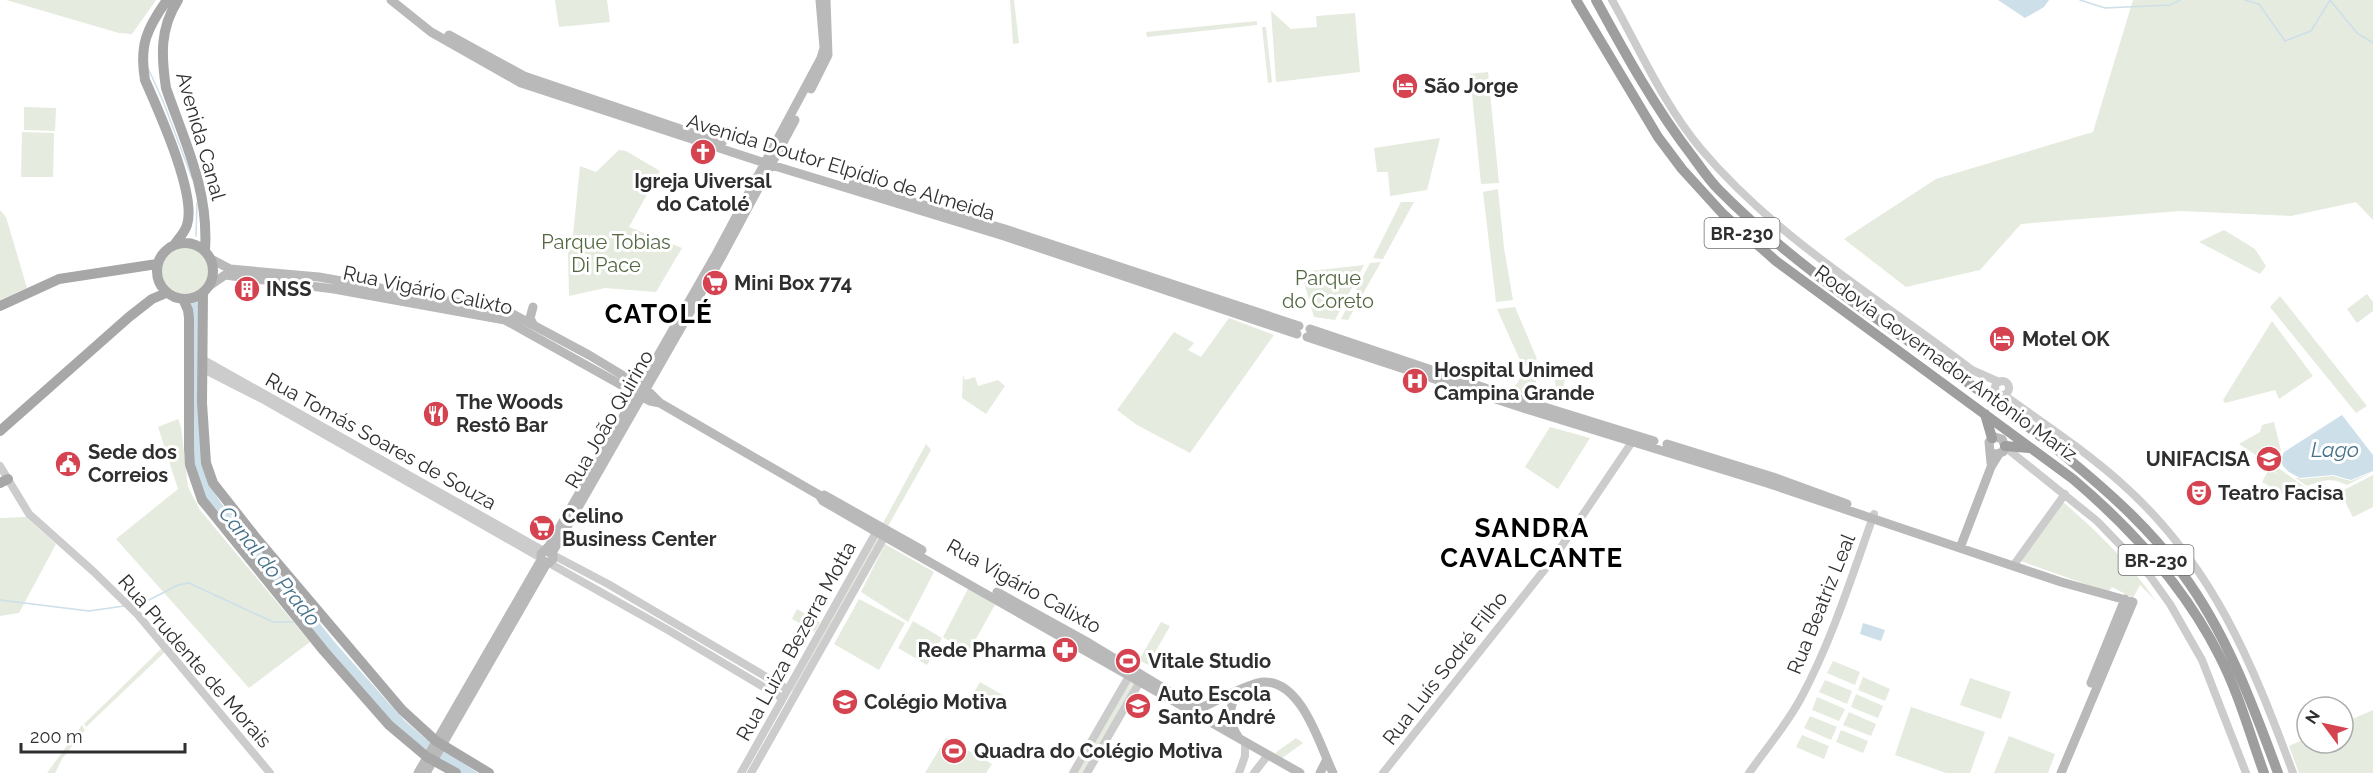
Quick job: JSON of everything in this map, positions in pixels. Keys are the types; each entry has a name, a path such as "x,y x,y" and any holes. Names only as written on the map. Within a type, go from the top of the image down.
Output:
{"highway":[{"name":"Rodovia Governador Antônio Mariz","path":"1576,0 1647,121 1682,169 1723,214 1776,261 2073,478 2125,525 2148,550 2196,614 2221,658 2264,773"},
{"name":"Rodovia Governador Antônio Mariz","path":"1596,0 1647,93 1668,125 1717,188 1762,231 1823,279 2006,409 2110,494 2163,549 2183,574 2223,638 2240,674 2278,773"},
{"path":"1985,414 1992,438"},
{"path":"2000,450 2030,448"}],"main road":[{"name":"Avenida Canal","path":"167,0 145,37 142,57 144,80 172,148 186,196 189,214 187,225 175,244"},
{"name":"Avenida Canal","path":"178,0 166,21 164,32 162,52 166,87 202,195 208,254"},
{"name":"Avenida Doutor Elpídio de Almeida","path":"391,0 431,32 521,83 895,200 1303,332 1523,408 1635,438 2129,601"},
{"name":"Avenida Doutor Elpídio de Almeida","path":"399,0 431,26 524,76 769,162"},
{"path":"820,0 827,48"},
{"path":"826,0 827,48"},
{"path":"149,29 158,33 164,32"},
{"name":"Rua João Quirino","path":"431,758 641,392 769,162 827,48"},
{"name":"Rua João Quirino","path":"641,392 650,371 769,162"},
{"path":"206,289 190,299 166,293 159,283 157,264 161,256 175,244 190,243 208,254 213,272 206,289 201,403 206,463 213,483 230,507 402,710 439,744 489,773"},
{"name":"Rua Vigário Calixto","path":"208,254 230,269 319,277 507,311 625,377 641,392"},
{"path":"0,306 59,279 157,264"},
{"name":"Rua Vigário Calixto","path":"206,289 225,275 276,280 392,298 505,320 641,392 819,495 823,501 882,531 1195,707 1203,706 1263,682 1285,688 1302,705 1333,773"},
{"path":"0,431 129,317 152,299 166,293"},
{"path":"183,299 189,318 190,456 202,500 324,651 381,717 431,758 456,773"},
{"path":"532,307 530,318 533,324"},
{"path":"625,377 639,377 650,371"},
{"path":"1958,545 2000,450 2002,439 1992,438 1988,446 2000,450"},
{"path":"2055,773 2129,601"},
{"path":"2061,773 2129,601"},
{"name":"Rua Vigário Calixto","path":"1142,679 1300,773"},
{"path":"1238,691 1229,712 1233,729 1243,741"},
{"path":"418,773 431,758"},
{"path":"426,773 431,758"},
{"path":"1320,773 1327,759"}],"street":[{"name":"BR-230","path":"1612,0 1666,97 1701,148 1745,197 1783,231 1979,374 1986,382 1996,386"},
{"name":"Rua Tomás Soares de Souza","path":"203,364 547,557 782,698"},
{"path":"1973,386 1996,386 2007,383 2006,392 1998,394 1996,386"},
{"name":"BR-230","path":"2006,392 2013,402 2120,482 2170,536 2200,574 2224,612 2264,695 2293,773"},
{"name":"Rua Luís Sodré Filho","path":"1383,773 1559,551 1635,438"},
{"path":"2000,450 2017,458 2065,494 2120,543 2150,576 2170,604 2202,660 2246,773"},
{"name":"Rua Prudente de Morais","path":"0,466 4,481 29,514 117,593 138,615 270,773"},
{"path":"2014,563 2065,494"},
{"name":"Rua Beatriz Leal","path":"1749,773 1797,705 1810,681 1875,518"},
{"name":"Rua Luiza Bezerra Motta","path":"741,773 787,689 882,531"},
{"name":"Rua Tomás Soares de Souza","path":"547,557 608,584 787,689"},
{"name":"Rua Luiza Bezerra Motta","path":"751,773 856,575"},
{"path":"1073,773 1131,673"},
{"path":"1087,773 1142,679"},
{"path":"1239,773 1245,756 1243,741"},
{"path":"1254,773 1268,755"}],"green space":[{"path":"6,0 156,0 132,34 119,33"},
{"path":"555,0 607,0 610,22 559,27"},
{"path":"1010,0 1014,0 1019,43 1013,44"},
{"path":"2133,0 2373,0 2373,220 2356,202 2291,216 2180,211 2021,224 1980,270 1906,287 1844,239 1936,179 2093,132"},
{"path":"1271,11 1291,29 1317,27 1316,16 1355,13 1360,72 1276,82"},
{"path":"1257,21 1257,25 1147,37 1146,32"},
{"path":"1262,27 1266,27 1272,82 1268,83"},
{"path":"1488,72 1499,183 1481,184 1470,74"},
{"path":"24,107 56,108 55,131 24,130"},
{"path":"22,132 54,133 53,177 21,177"},
{"path":"1440,138 1427,190 1390,196 1388,172 1377,172 1374,148"},
{"name":"Parque Tobias Di Pace","path":"619,150 626,151 660,171 629,227 682,248 656,292 605,288 569,296 568,253 572,245 580,166 596,172"},
{"path":"1498,189 1504,248 1513,300 1496,302 1483,192"},
{"path":"1401,202 1414,202 1383,259 1373,258"},
{"path":"0,210 6,217 27,288 0,300"},
{"path":"2224,230 2255,249 2266,266 2260,274 2199,242"},
{"path":"185,247 202,254 209,271 202,288 185,295 168,288 161,271 168,254"},
{"path":"1381,262 1348,320 1341,319 1370,263"},
{"name":"Parque do Coreto","path":"1364,265 1335,320 1314,317 1301,272"},
{"path":"2367,294 2373,302 2373,311 2357,323 2347,309"},
{"path":"2280,296 2367,406 2356,413 2270,307"},
{"path":"1515,307 1537,359 1523,367 1497,309"},
{"path":"1229,318 1274,335 1190,453 1137,425 1117,410 1174,332 1194,343 1188,350 1201,357"},
{"path":"2272,321 2313,376 2279,399 2275,390 2225,403 2223,400"},
{"path":"1567,367 1561,402 1558,402 1553,368"},
{"path":"1534,370 1536,383 1533,384 1539,404 1508,394 1523,372"},
{"path":"963,375 965,380 975,377 978,386 998,380 1005,386 986,414 962,398"},
{"path":"178,419 181,427 188,487 200,510 310,642 249,688 116,539 178,489 158,427"},
{"path":"2274,422 2281,451 2269,464 2239,444 2260,432 2262,425"},
{"path":"1550,427 1590,438 1558,489 1525,467"},
{"path":"926,444 931,450 887,528 882,525"},
{"path":"2273,464 2306,488 2305,493 2296,495 2300,488 2298,487 2291,499 2262,482 2269,469 2280,476 2270,468"},
{"path":"2373,472 2347,485 2327,480 2307,486 2294,477 2301,479 2333,476 2351,481"},
{"path":"2373,475 2373,507 2353,517 2340,492"},
{"path":"2063,502 2113,549 2156,601 2140,585 2133,598 2112,587 2108,592 2018,560"},
{"path":"26,517 56,544 19,613 0,616 0,518"},
{"path":"877,534 882,537 794,692 789,689"},
{"path":"885,544 934,572 908,622 861,592"},
{"path":"969,587 996,603 968,653 943,637"},
{"path":"859,599 905,623 879,670 834,644"},
{"path":"797,609 820,622 815,632 792,619"},
{"path":"913,621 942,638 927,665 898,648"},
{"path":"1161,622 1170,626 1148,665 1139,660"},
{"path":"163,647 166,651 86,727 84,724"},
{"path":"1833,661 1860,672 1855,685 1827,673"},
{"path":"1863,677 1890,689 1885,701 1858,690"},
{"path":"1970,678 2011,692 2001,719 1960,705"},
{"path":"1129,679 1137,684 1086,773 1074,773"},
{"path":"1825,680 1852,691 1847,704 1819,692"},
{"path":"980,682 1006,697 1000,706 984,697 978,707 969,701"},
{"path":"1856,694 1883,706 1878,718 1851,707"},
{"path":"1817,697 1845,709 1839,721 1812,710"},
{"path":"1911,707 1985,732 1970,773 1946,773 1895,755"},
{"path":"2373,710 2373,773 2299,773 2289,746 2295,743 2295,755 2355,755 2355,718"},
{"path":"1849,712 1876,724 1871,736 1843,725"},
{"path":"1810,716 1837,727 1831,740 1804,728"},
{"path":"82,725 85,730 62,759 55,773 47,773"},
{"path":"1841,730 1868,741 1863,753 1836,742"},
{"path":"1802,735 1829,746 1824,759 1796,747"},
{"path":"2009,736 2055,754 2048,773 1994,773"},
{"name":"Quadra do Colégio Motiva","path":"946,738 992,764 986,773 925,773"},
{"path":"1296,738 1303,743 1282,758 1275,753"}],"water":[{"path":"1998,0 2049,0 2044,7 2025,18"},
{"path":"198,302 211,487 221,503 338,646 404,720 426,739 478,773 460,773 397,730 317,639 203,496 195,471 188,304"},
{"name":"Lago","path":"2342,415 2373,455 2373,471 2351,480 2333,475 2300,478 2283,466 2281,459 2284,452"},
{"path":"1863,623 1885,630 1881,641 1860,634"}],"waterway":[{"path":"2080,0 2105,8 2170,5 2180,0"},
{"path":"2245,0 2259,4 2285,41 2311,31 2330,0 2357,33 2373,43"},
{"name":"Canal do Prado","path":"147,66 192,178"},
{"name":"Canal do Prado","path":"196,236 197,203"},
{"path":"147,601 178,585 189,583 273,622 293,622"},
{"path":"0,600 89,611 124,606"}],"place":[{"name":"São Jorge","path":"1405,86"},
{"name":"Igreja Uiversal do Catolé","path":"703,152"},
{"name":"Mini Box 774","path":"715,283"},
{"name":"INSS","path":"247,289"},
{"name":"Motel OK","path":"2002,339"},
{"name":"Hospital Unimed Campina Grande","path":"1415,381"},
{"name":"The Woods Restô Bar","path":"436,414"},
{"name":"UNIFACISA","path":"2269,459"},
{"name":"Sede dos Correios","path":"68,464"},
{"name":"Teatro Facisa","path":"2199,493"},
{"name":"Celino Business Center","path":"542,528"},
{"name":"Rede Pharma","path":"1065,650"},
{"name":"Vitale Studio","path":"1128,661"},
{"name":"Colégio Motiva","path":"845,702"},
{"name":"Auto Escola Santo André","path":"1138,706"},
{"name":"Quadra do Colégio Motiva","path":"954,751"}],"district":[{"name":"CATOLÉ","path":"659,314"},
{"name":"SANDRA CAVALCANTE","path":"1532,543"}]}
